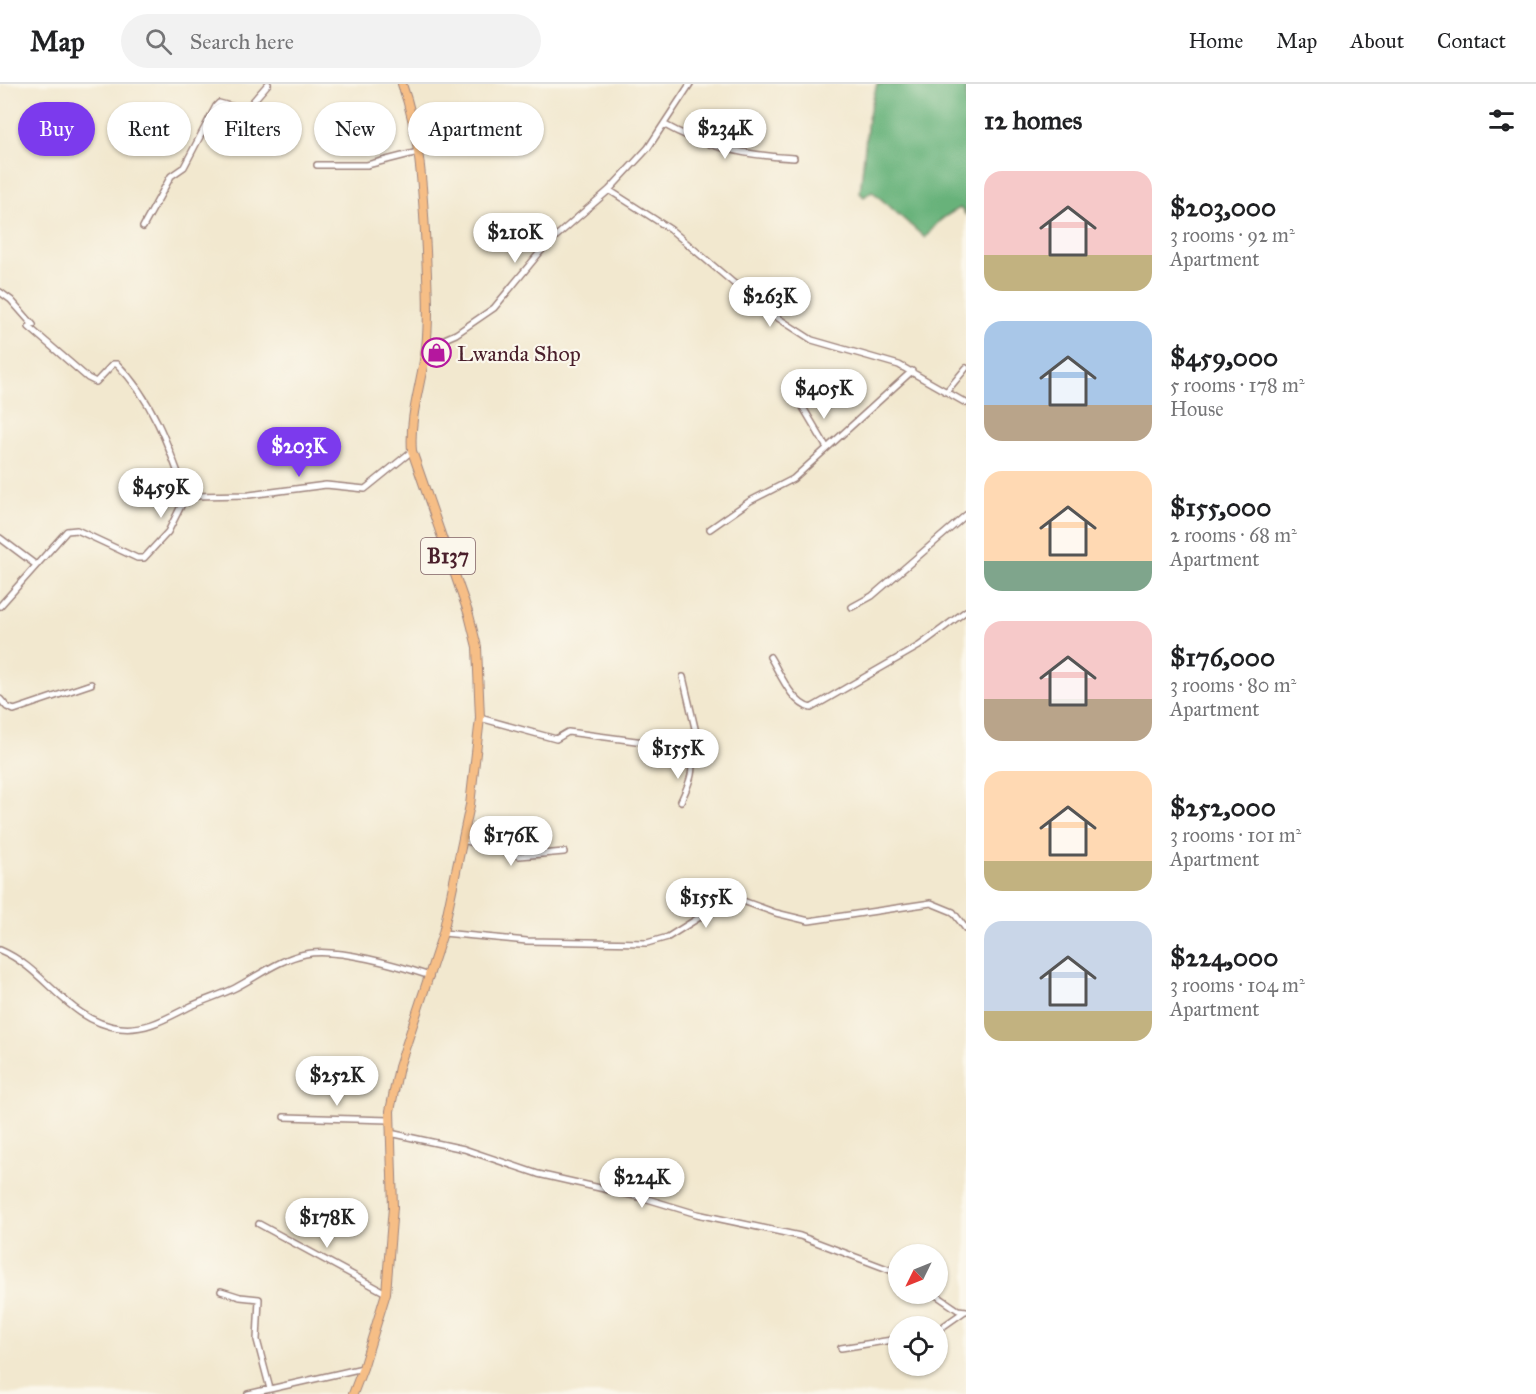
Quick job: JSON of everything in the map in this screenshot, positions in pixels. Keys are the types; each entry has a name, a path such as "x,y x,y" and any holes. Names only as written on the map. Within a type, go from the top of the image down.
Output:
{"main road":[{"name":"B137","path":"402,84 408,104"},
{"name":"B137","path":"353,1394 386,1293 393,1207 389,1120 399,1067 443,933 463,840 480,718 477,647 469,615 412,451 412,425 426,347 424,223 418,156"}],"street":[{"path":"143,227 171,176 184,167 216,106 219,103 238,108 248,107 268,84"},
{"path":"426,347 456,334 488,314 546,245 609,190 665,125 690,84"},
{"path":"665,125 714,145 771,157 794,158"},
{"path":"317,165 367,165 408,155"},
{"path":"609,190 670,229 764,309 812,340 867,354 912,371 966,403"},
{"path":"0,292 33,325 29,327 37,336 88,378 96,382 113,364 117,364 125,372 139,389 157,420 187,498"},
{"path":"947,390 966,368"},
{"path":"710,530 750,501 793,479 912,371"},
{"path":"801,404 827,448"},
{"path":"0,606 62,535 72,530 137,558 144,558 160,542 187,498 192,496 271,494 326,485 365,489 412,451"},
{"path":"852,607 873,596 966,516"},
{"path":"0,538 36,565"},
{"path":"770,657 797,700 804,707 812,708 920,646 966,611"},
{"path":"683,677 698,741 697,747 686,753"},
{"path":"0,699 10,710 14,710 91,684"},
{"path":"480,718 555,739 568,732 651,743 686,753 692,762 691,774 681,801"},
{"path":"463,840 519,856 564,852"},
{"path":"443,933 527,941 647,942 669,937 732,897 776,913 809,921 931,903 953,912 966,929"},
{"path":"0,950 27,968 76,1011 105,1025 132,1028 143,1028 164,1020 234,989 279,964 308,953 331,953 404,967 430,976"},
{"path":"284,1117 389,1120"},
{"path":"390,1133 464,1149 538,1174 644,1198 697,1214 800,1236 888,1269"},
{"path":"259,1224 386,1293"},
{"path":"221,1291 240,1297 259,1299 257,1340 270,1389"},
{"path":"948,1301 965,1311 948,1322"},
{"path":"841,1348 888,1341"},
{"path":"248,1394 363,1368"}],"green space":[{"path":"877,84 966,84 966,215 960,208 954,211 940,220 925,238 872,191 864,197 860,193 868,118"}],"place":[{"name":"Lwanda Shop","path":"436,353"}]}
